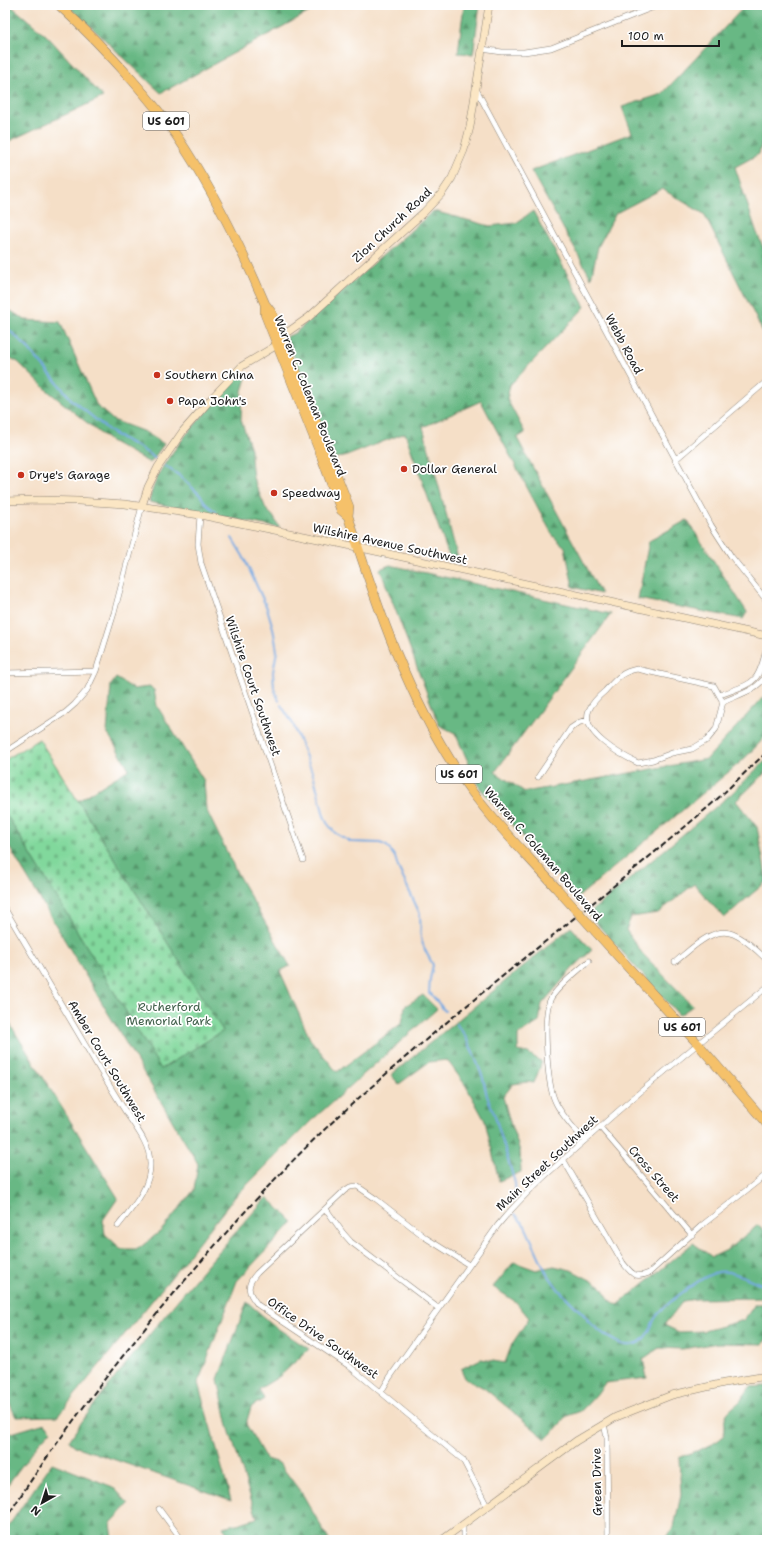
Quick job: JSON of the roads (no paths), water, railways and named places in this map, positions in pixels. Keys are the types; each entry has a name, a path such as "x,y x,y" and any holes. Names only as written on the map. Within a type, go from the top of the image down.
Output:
{"highway":[{"name":"Warren C. Coleman Boulevard","path":"59,5 113,58 176,134 217,203 240,246 265,304 271,312 282,336 349,507 348,516 358,547 410,686 437,740 463,780 489,814 698,1044 767,1124"},
{"name":"Warren C. Coleman Boulevard","path":"265,304 265,314 321,455 341,510 348,516"}],"street":[{"name":"Zion Church Road","path":"282,336 309,317 424,212 442,193 455,171 464,150 470,127 489,5"},
{"path":"482,49 502,52 524,52 551,48 659,5"},
{"name":"Webb Road","path":"476,89 711,526 731,556 767,600"},
{"path":"5,752 66,712 87,690 96,670 114,613 148,487 158,467 188,426 242,366 277,345"},
{"path":"675,460 767,381"},
{"name":"Wilshire Avenue Southwest","path":"5,501 82,501 142,506 200,515 358,547 767,636"},
{"name":"Wilshire Court Southwest","path":"200,515 198,544 201,563 303,860"},
{"path":"720,695 750,684 757,678 762,669 767,646"},
{"path":"638,669 714,686 720,695 722,702 716,729 707,740 692,749 638,763 603,743 593,732 588,720 588,711 618,677 627,671 638,669"},
{"path":"5,673 96,670"},
{"path":"722,702 756,688 767,674"},
{"path":"538,777 571,728 580,722 588,720"},
{"name":"Amber Court Southwest","path":"5,909 96,1063 142,1136 148,1151 150,1173 146,1186 138,1200 118,1226"},
{"path":"675,962 700,942 713,934 724,932 732,934 742,940 767,960"},
{"path":"584,1140 555,1102 552,1093 549,1076 547,1022 548,1008 552,997 589,961"},
{"name":"Main Street Southwest","path":"381,1392 438,1308 498,1224 512,1208 584,1140 767,986"},
{"name":"Cross Street","path":"600,1127 692,1235"},
{"path":"563,1159 623,1263 635,1276 642,1276 649,1273 692,1235 767,1174"},
{"name":"Office Drive Southwest","path":"469,1266 426,1238 376,1198 357,1186 344,1192 257,1273 251,1280 249,1292 258,1305 349,1366 463,1460 487,1506"},
{"path":"326,1209 351,1242 438,1308"},
{"path":"442,1540 576,1441 623,1414 672,1395 724,1383 767,1376"},
{"name":"Green Drive","path":"604,1424 606,1438 608,1540"},
{"path":"159,1508 182,1540"},
{"path":"463,1524 463,1540"}],"waterway":[{"path":"5,326 28,348 72,400 112,433 140,448 156,459"},
{"path":"165,466 180,476 200,495 207,505 216,512"},
{"path":"232,538 243,556 267,608 273,628 277,651 273,672 274,688 279,701"},
{"path":"281,705 293,724 314,777 327,823 335,833 351,842 380,843 387,846 395,857 398,867 420,914 421,939 433,965 429,993 445,1011"},
{"path":"456,1024 464,1034 483,1078 487,1096 495,1116 515,1183 516,1196"},
{"path":"515,1214 525,1226 546,1272 559,1290 588,1319 587,1320 590,1323 603,1334 619,1343 634,1345 641,1341 648,1333 656,1317 667,1305 694,1284 711,1274 718,1272 730,1272 767,1286"}],"railway":[{"path":"5,1520 44,1461 86,1403 130,1347 214,1247 296,1158 339,1116 429,1037 661,847 715,801 767,752"}],"place":[{"name":"Southern China","path":"157,375"},
{"name":"Papa John's","path":"170,401"},
{"name":"Dollar General","path":"404,469"},
{"name":"Drye's Garage","path":"21,475"},
{"name":"Speedway","path":"274,493"}],"park label":[{"name":"Rutherford Memorial Park","path":"169,1014"}]}
